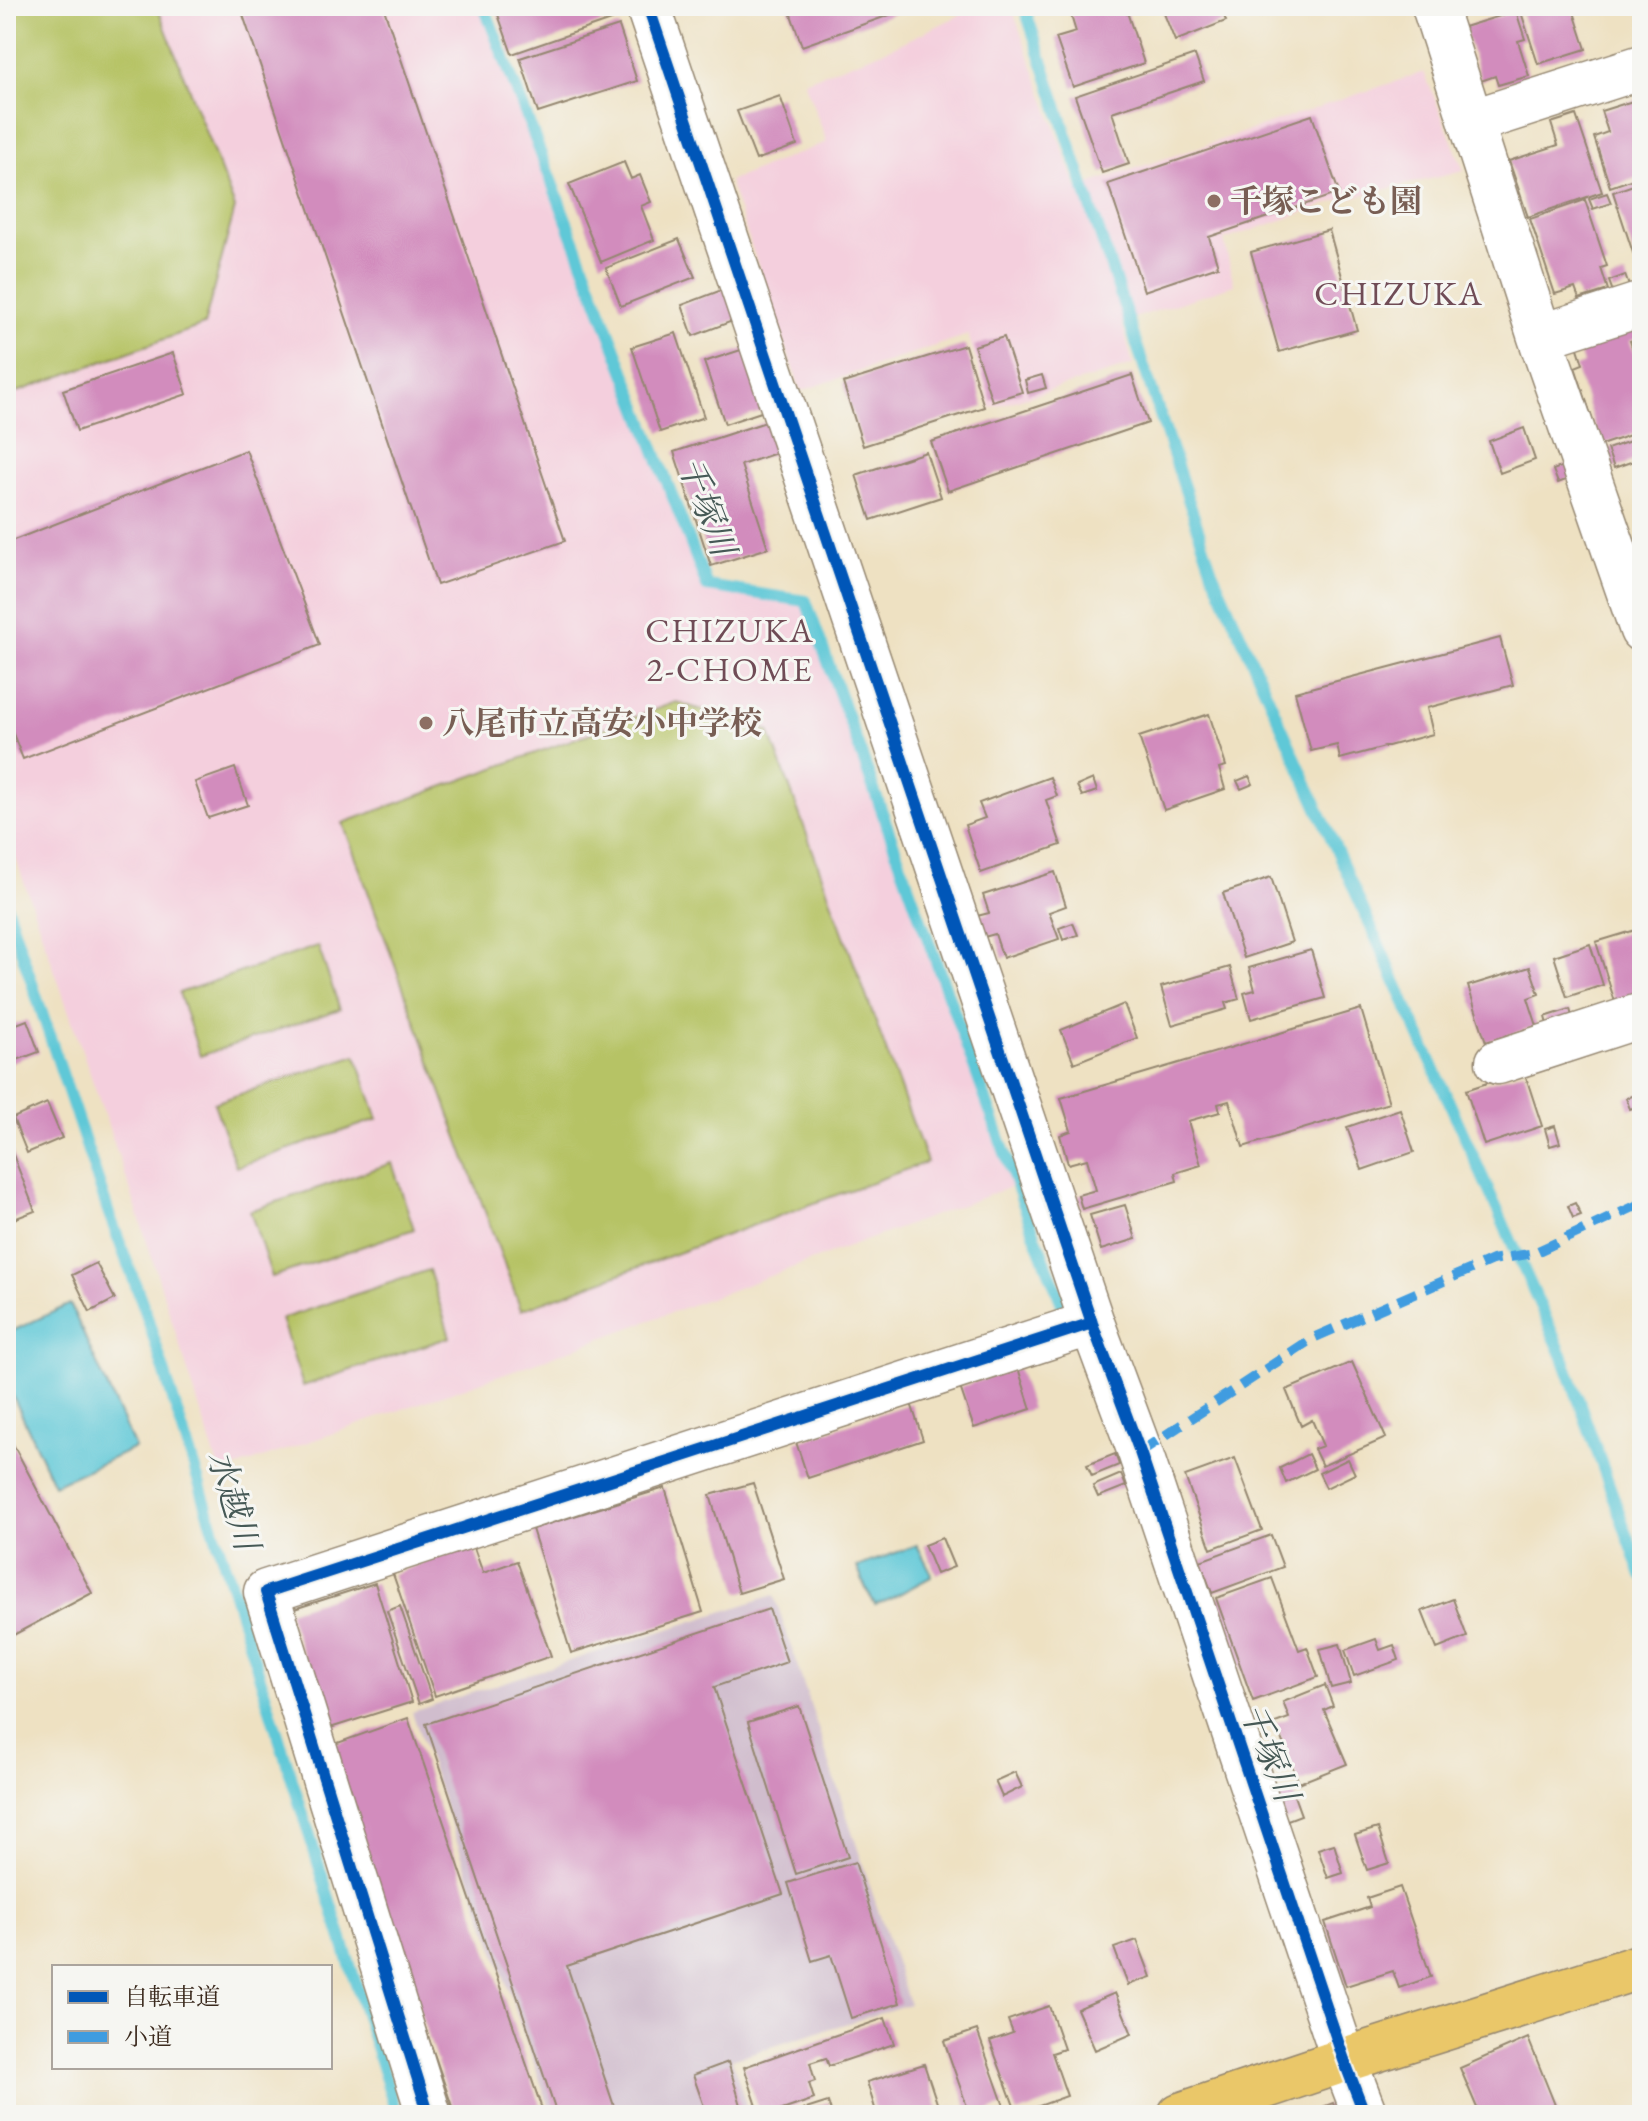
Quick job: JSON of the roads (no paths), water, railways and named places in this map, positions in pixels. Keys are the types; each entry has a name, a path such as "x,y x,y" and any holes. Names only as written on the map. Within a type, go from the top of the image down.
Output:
{"highway":[{"path":"1180,2115 1642,1966"}],"street":[{"path":"648,6 1092,1323 1140,1452 1365,2115"},
{"path":"1434,6 1540,337 1642,630"},
{"path":"1471,122 1642,67"},
{"path":"1540,337 1642,304"},
{"path":"1498,1062 1642,1015"},
{"path":"429,2115 266,1592 1092,1323"}],"water":[{"path":"70,1304 135,1448 54,1485 6,1381 6,1334"},
{"path":"917,1545 931,1577 875,1604 857,1567"}],"waterway":[{"name":"千塚川","path":"484,6 707,586 806,601 1031,1225 1069,1322"},
{"path":"1024,6 1212,571 1563,1357 1642,1576"},
{"name":"水越川","path":"6,905 108,1211 145,1310 397,2115"}],"place":[{"name":"千塚こども園","path":"1214,201"},
{"name":"八尾市立高安小中学校","path":"426,723"}],"district":[{"name":"CHIZUKA","path":"1399,293"},
{"name":"CHIZUKA 2-CHOME","path":"730,650"}]}
